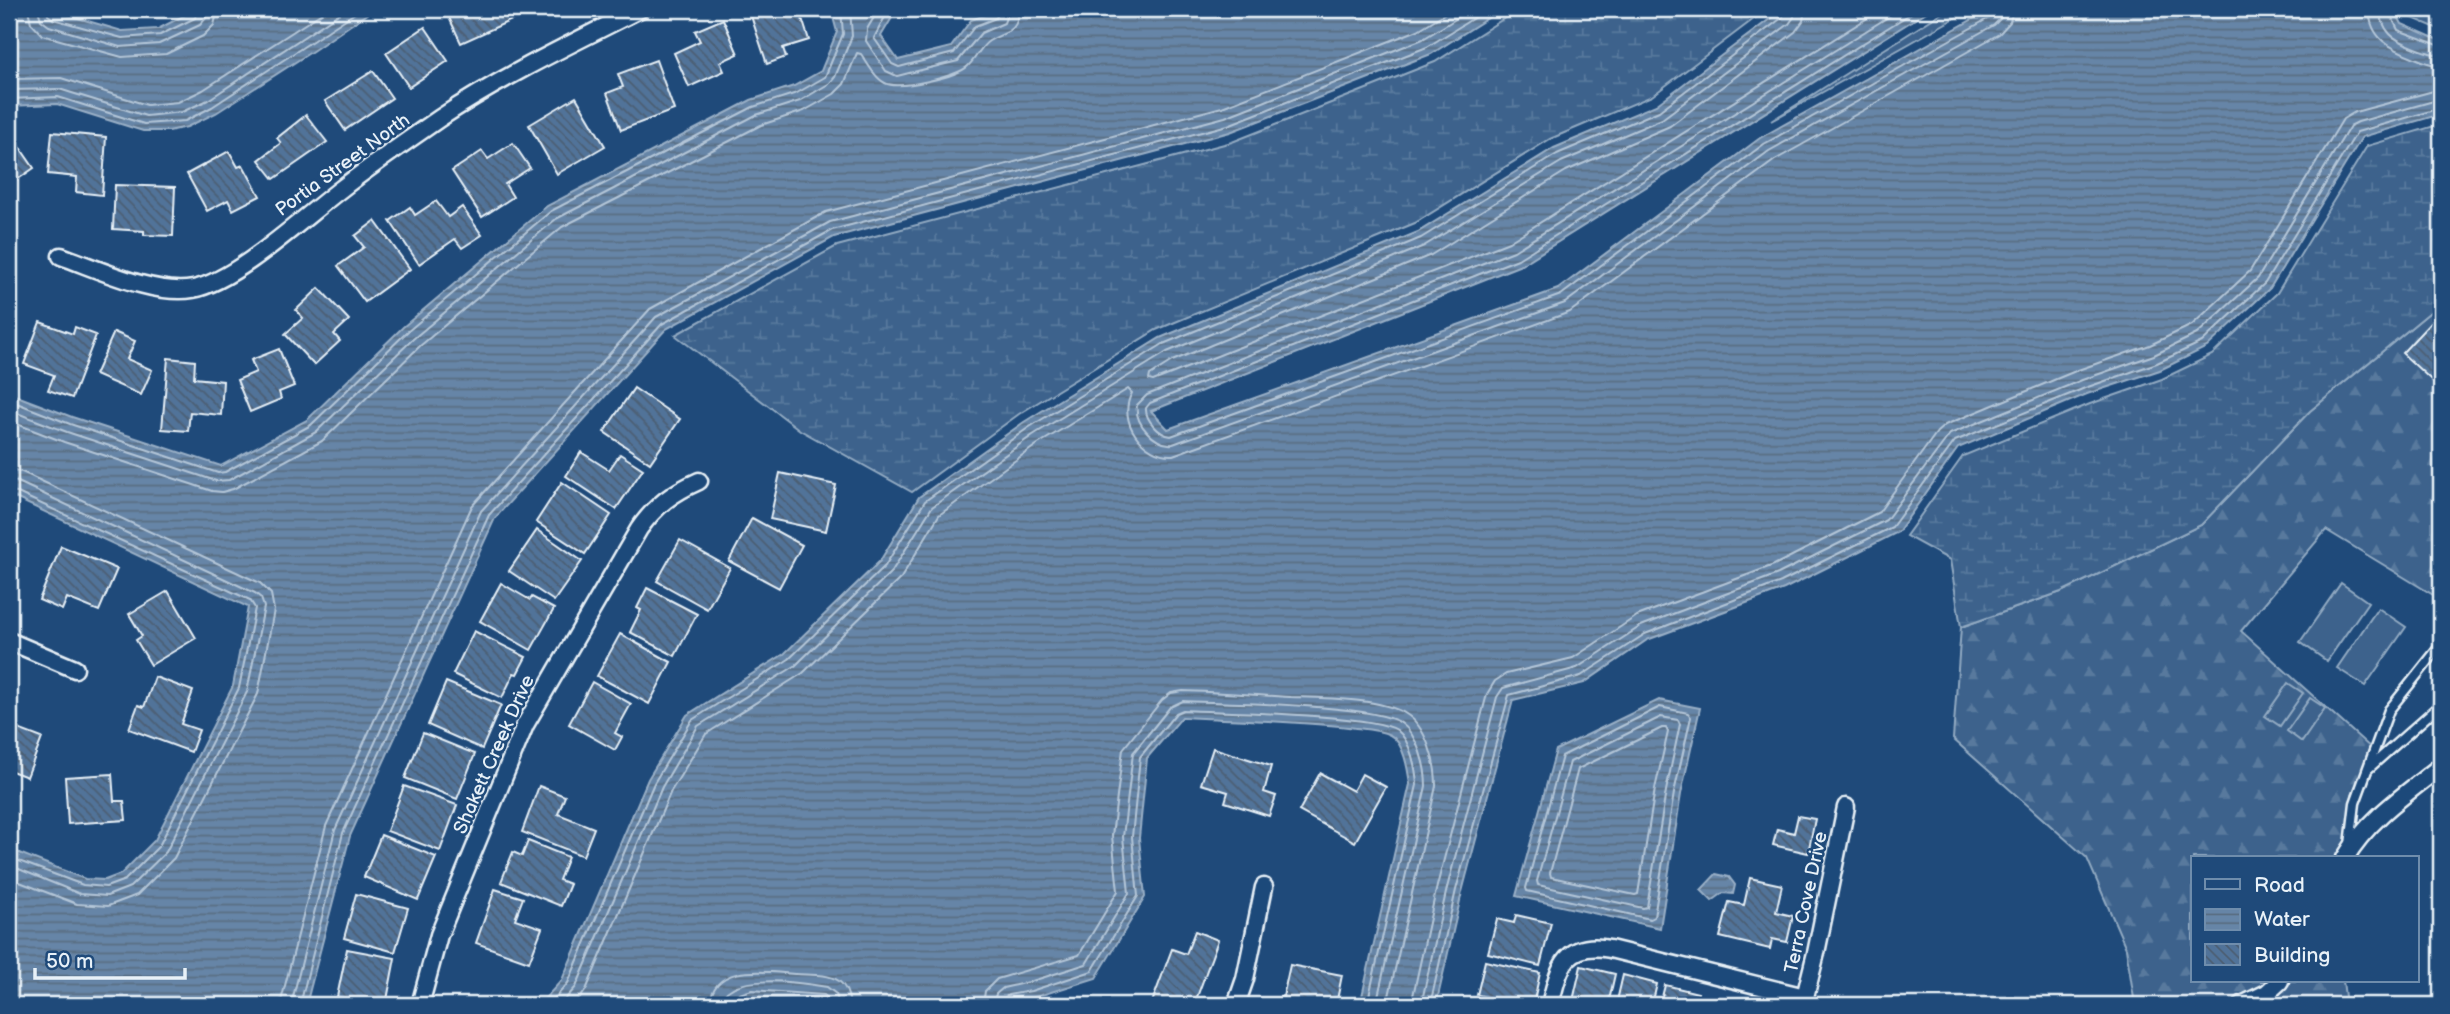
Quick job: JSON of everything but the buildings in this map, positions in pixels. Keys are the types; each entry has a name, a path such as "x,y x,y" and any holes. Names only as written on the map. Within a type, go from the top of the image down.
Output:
{"street":[{"name":"Portia Street North","path":"61,256 159,289 182,290 208,285 238,269 343,187 444,116 500,82 640,9"},
{"name":"Shakett Creek Drive","path":"420,1005 429,965 453,898 525,725 639,528 659,503 676,491 699,481"},
{"path":"9,641 75,669"},
{"path":"2347,855 2375,819 2441,766"},
{"name":"Terra Cove Drive","path":"1804,1001 1846,807"},
{"path":"1236,1005 1245,979 1264,887"},
{"path":"1550,1005 1560,966 1573,953 1591,947 1610,949 1804,1001"},
{"path":"2242,1005 2267,993 2279,982"}],"lane":[{"path":"2347,855 2355,803 2389,710 2441,645"},
{"path":"2366,770 2441,704"}],"green space":[{"path":"1519,9 1767,9 1652,96 1550,139 1415,223 1156,330 1019,414 912,492 800,430 675,335 837,246 1232,142 1435,62"},
{"path":"1948,9 1971,9 1771,121"},
{"path":"2405,9 2441,9 2441,30 2408,16"},
{"path":"2441,124 2441,303 2310,411 2201,525 2061,592 1961,627 1950,560 1906,536 1963,456 2090,404 2162,379 2212,355 2277,293 2367,146"},
{"path":"2441,303 2440,599 2326,530 2241,631 2372,749 2352,794 2348,856 2191,856 2191,982 2343,982 2346,1005 2135,1005 2126,948 2087,858 1953,739 1961,627 2061,592 2201,525 2310,411"},
{"path":"2341,583 2368,602 2327,661 2300,642"},
{"path":"2378,608 2406,627 2365,686 2337,668"},
{"path":"2288,683 2303,693 2280,726 2265,716"},
{"path":"2310,698 2325,708 2302,742 2287,731"}],"water":[{"path":"9,9 47,9 122,31 158,29 197,9 374,9 216,113 187,127 169,131 143,131 57,104 9,106"},
{"path":"834,9 895,9 881,36 898,60 951,47 971,20 1001,9 1502,9 1431,54 1230,132 834,237 666,329 495,518 350,836 306,1005 9,1005 9,844 19,853 85,879 105,880 121,874 155,840 233,686 248,607 9,495 9,393 72,417 221,466 307,420 403,327 547,206 751,100 794,86 821,71 837,32"},
{"path":"1783,9 1931,9 1521,265 1151,411 1168,429 1558,289 1760,138 1991,9 2394,9 2402,24 2441,41 2441,114 2362,137 2270,288 2207,347 2160,370 2087,394 1958,448 1898,532 1784,589 1647,640 1584,683 1513,700 1462,892 1436,1005 1360,1005 1410,784 1405,757 1395,739 1380,732 1348,727 1182,717 1147,758 1139,838 1145,897 1096,978 1032,998 991,1005 862,1005 751,997 728,1005 539,1005 562,980 648,779 687,715 784,654 880,561 919,497 1024,422 1160,338 1418,232 1554,148 1656,105"},
{"path":"1659,700 1700,708 1681,794 1660,928 1516,896 1556,750"},
{"path":"1716,874 1729,877 1735,885 1733,894 1723,893 1712,901 1701,890"}]}
